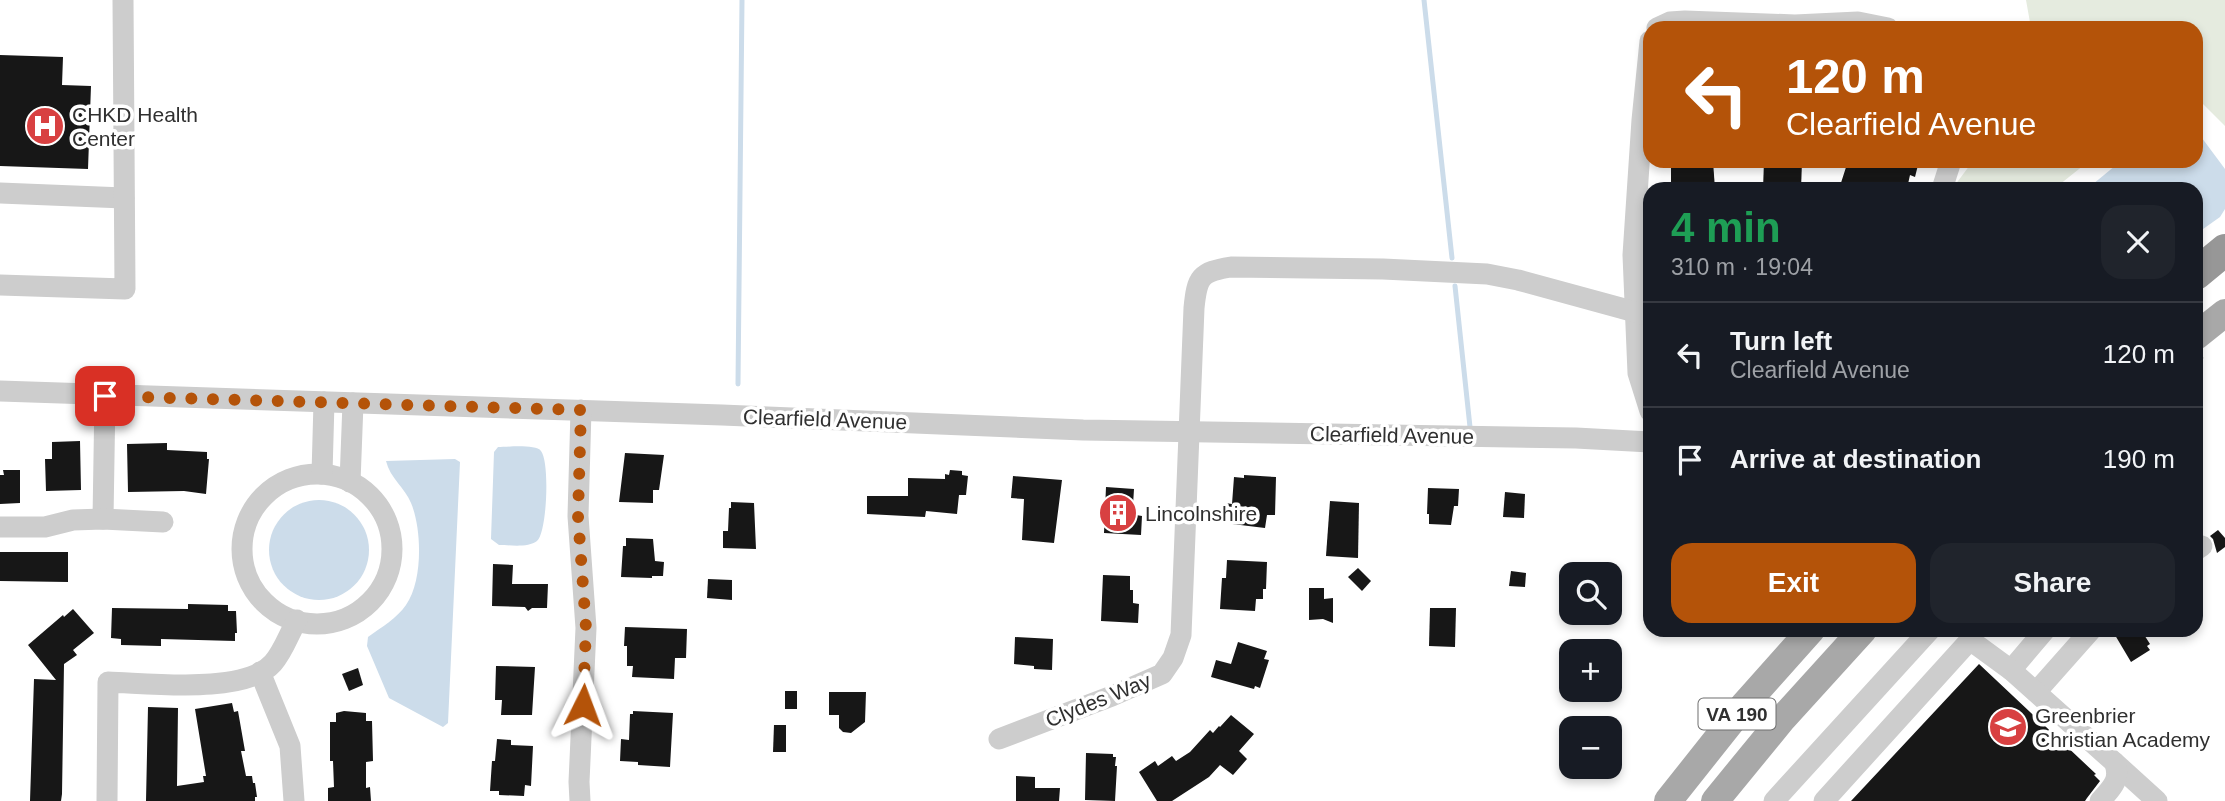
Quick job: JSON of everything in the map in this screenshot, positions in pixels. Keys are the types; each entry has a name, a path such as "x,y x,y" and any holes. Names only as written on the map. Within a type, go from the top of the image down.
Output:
{"highway":[{"path":"2203,268 2225,250"}],"main road":[{"path":"2203,286 2225,269"},
{"path":"2203,330 2225,313"},
{"name":"VA 190","path":"1668,801 1745,704 1805,637"},
{"name":"VA 190","path":"1715,801 1783,718 1857,637"}],"street":[{"path":"0,285 125,289 123,0"},
{"path":"1643,110 1633,256 1642,313 1638,373 1643,389"},
{"path":"0,193 124,198"},
{"name":"Clydes Way","path":"999,739 1162,674 1173,658 1181,635 1195,289 1199,279 1216,270 1231,267 1487,274 1642,313"},
{"name":"Clearfield Avenue","path":"0,391 1083,430 1562,437 1643,442"},
{"path":"103,519 105,396"},
{"path":"322,474 324,402"},
{"path":"350,482 353,403"},
{"path":"580,801 586,628 578,516 581,410"},
{"path":"314,473 339,476 350,482 362,487 379,505 390,527 393,552 388,577 375,598 356,614 332,623 307,624 284,617 264,602 249,582 242,558 243,534 252,510 268,491 289,478 314,473"},
{"path":"0,527 45,527 73,520 103,519 163,522"},
{"path":"107,801 108,682 219,684 242,681 272,664 296,620"},
{"path":"1774,801 1924,637"},
{"path":"1824,801 1967,637"},
{"path":"1974,637 2157,801"},
{"path":"2011,670 2039,637"},
{"path":"2036,692 2085,637"},
{"path":"260,672 290,746 294,801"},
{"path":"2100,801 2117,780 2118,769 2114,762"}],"shaded area":[{"path":"2026,0 2225,0 2225,126 2203,104 2203,21 2030,21"},
{"path":"1968,168 2080,168 2063,182 1957,182"}],"water":[{"path":"2203,139 2225,169 2225,209 2220,217 2203,229 2203,182 2096,182 2112,168 2203,168"},
{"path":"498,447 533,447 541,451 544,458 546,482 543,525 537,541 529,545 499,545 491,539 494,452"},
{"path":"455,459 460,462 448,723 443,727 389,698 367,646 368,637 394,618 406,605 416,583 418,569 419,540 415,514 386,461"},
{"path":"319,500 338,504 355,514 365,531 369,550 365,569 355,586 338,596 319,600 300,596 283,586 273,569 269,550 273,531 283,514 300,504"}],"building":[{"name":"CHKD Health Center","path":"0,55 63,57 62,85 91,86 88,169 0,166"},
{"path":"1671,168 1714,168 1714,182 1671,182"},
{"path":"1764,168 1802,168 1801,182 1763,182"},
{"path":"1846,168 1917,168 1915,177 1910,175 1908,182 1841,182"},
{"path":"80,441 81,490 46,491 45,459 52,459 52,442"},
{"path":"167,443 167,450 207,452 209,459 206,494 184,491 128,492 127,444"},
{"path":"625,453 664,455 659,490 653,490 653,503 619,502"},
{"path":"3,470 20,470 20,503 0,504 0,475 4,475"},
{"path":"950,470 962,471 962,475 968,476 966,495 959,495 957,514 926,511 925,517 867,514 867,496 908,496 908,478 945,479 945,474 949,475"},
{"path":"1244,475 1276,477 1275,515 1267,515 1265,528 1224,523 1225,503 1232,504 1234,477 1244,478"},
{"path":"1013,476 1062,480 1054,543 1022,540 1024,499 1011,498"},
{"name":"Lincolnshire","path":"1106,487 1134,489 1133,505 1136,505 1136,515 1142,516 1141,535 1104,533"},
{"path":"1428,488 1459,489 1458,506 1454,506 1451,525 1429,524"},
{"path":"1505,492 1525,494 1524,518 1503,517"},
{"path":"1330,501 1359,503 1358,558 1326,556"},
{"path":"731,502 754,503 756,549 723,548 723,531 728,531"},
{"path":"2218,530 2225,538 2225,547 2217,553 2210,536"},
{"path":"626,538 653,539 655,561 664,562 663,576 621,577"},
{"path":"0,552 68,552 68,582 0,581"},
{"path":"1227,560 1267,562 1266,589 1263,589 1263,599 1256,599 1255,611 1220,609 1222,578 1226,578"},
{"path":"493,564 513,565 512,584 548,584 547,608 532,608 528,611 525,607 492,606"},
{"path":"1358,568 1371,581 1362,591 1348,577"},
{"path":"1511,571 1526,573 1525,587 1509,586"},
{"path":"1103,575 1130,576 1133,603 1139,604 1138,623 1101,621"},
{"path":"708,579 732,580 732,600 707,598"},
{"path":"1309,588 1324,588 1324,599 1333,598 1333,623 1323,619 1309,620"},
{"path":"188,604 228,605 228,611 236,611 235,641 161,639 161,646 121,645 121,639 111,638 112,608 188,609"},
{"path":"1430,608 1456,608 1455,647 1429,646"},
{"path":"73,609 94,633 73,650 77,655 64,664 61,801 30,801 34,679 56,680 28,645"},
{"path":"625,627 687,629 686,658 675,658 674,679 632,677 633,666 627,666 627,646 624,646"},
{"path":"1015,637 1053,639 1052,670 1014,664"},
{"path":"2116,637 2146,637 2150,644 2147,646 2150,650 2131,662"},
{"path":"1238,642 1267,651 1264,659 1269,660 1260,688 1255,686 1254,689 1211,677 1216,660 1231,664"},
{"path":"1979,664 2096,774 2094,775 2100,781 2085,801 1851,801"},
{"path":"496,666 535,667 532,715 501,715 502,700 495,700"},
{"path":"358,668 363,685 349,691 342,674"},
{"path":"785,691 797,691 797,709 785,709"},
{"path":"829,692 866,692 865,722 851,733 843,732 839,728 839,715 829,715"},
{"path":"232,703 234,712 238,711 246,776 252,776 255,783 255,801 146,801 148,707 178,708 177,786 204,782 203,776 206,776 195,709"},
{"path":"633,711 673,713 670,767 620,761 621,739 629,740 630,714 633,714"},
{"path":"336,713 366,713 366,721 372,721 373,761 366,762 366,788 370,787 371,801 328,801 328,788 334,787 333,761 330,761 330,722 336,722"},
{"path":"1231,715 1254,734 1239,751 1247,759 1233,775 1220,765 1209,777 1172,801 1157,801 1139,772 1155,761 1158,766 1172,756 1176,761 1190,752 1210,730 1213,733"},
{"path":"774,725 786,725 786,752 773,752"},
{"path":"497,739 511,740 511,745 533,746 531,786 525,785 524,796 499,795 499,791 490,791"},
{"path":"1086,753 1113,754 1113,757 1116,757 1115,801 1085,800"},
{"path":"1016,776 1035,777 1035,788 1060,788 1059,801 1016,801"}],"waterway":[{"path":"738,384 742,0"},
{"path":"1424,0 1452,258"},
{"path":"1455,286 1470,427"}],"place":[{"name":"CHKD Health Center","path":"45,126"},
{"name":"Lincolnshire","path":"1118,513"},
{"name":"Greenbrier Christian Academy","path":"2008,727"}],"route":[{"path":"105,396 581,410 578,516 586,628 583,705"}]}
